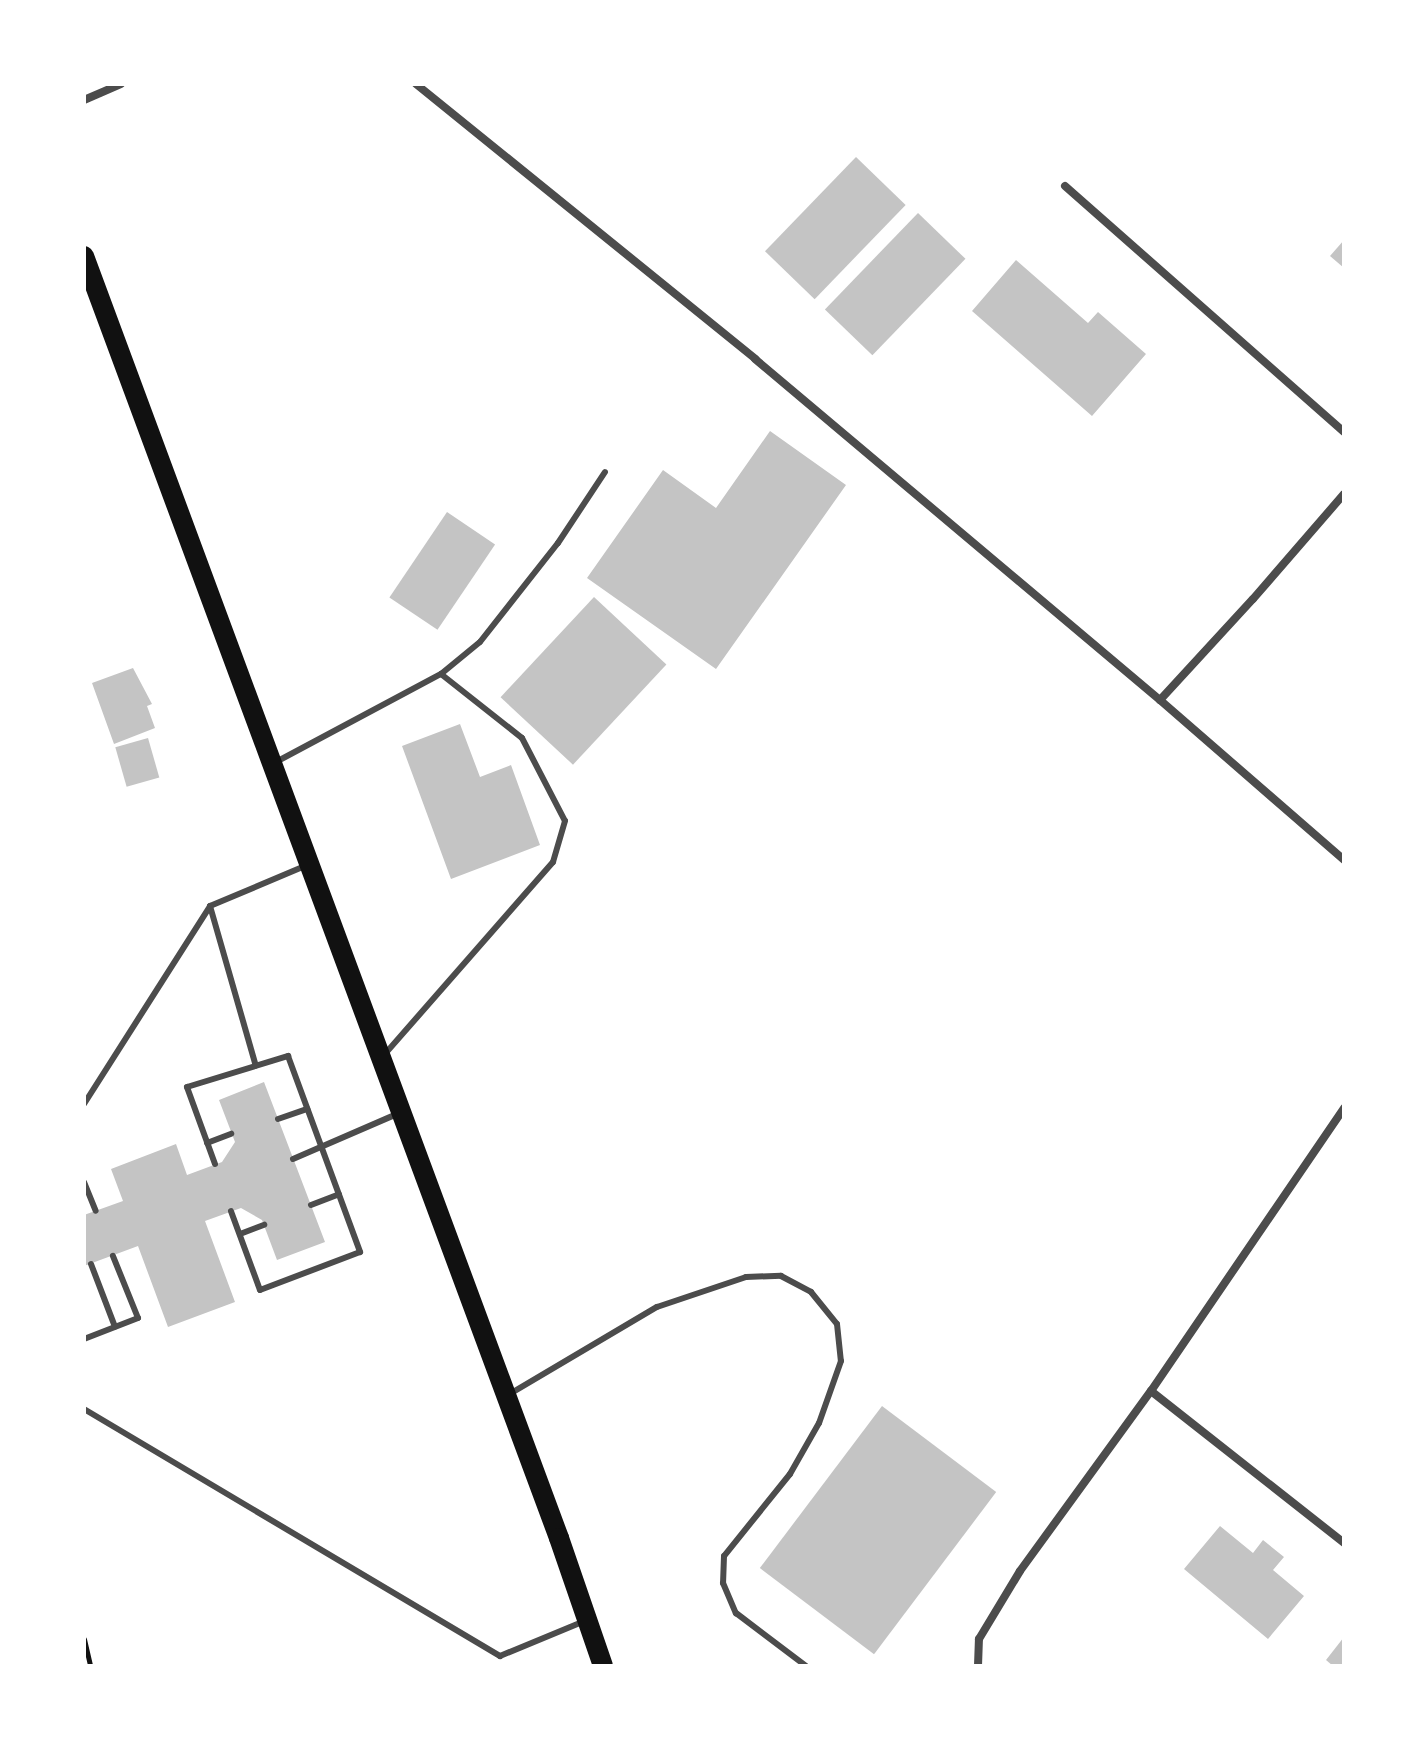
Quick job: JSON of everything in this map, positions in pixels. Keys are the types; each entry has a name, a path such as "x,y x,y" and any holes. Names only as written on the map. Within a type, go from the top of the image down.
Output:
{"main road":[{"path":"84,256 603,1666"}],"street":[{"path":"84,100 121,84"},
{"path":"416,84 731,339 1160,700 1344,860"},
{"path":"1065,186 1344,432"},
{"path":"1160,700 1344,494"},
{"path":"978,1666 979,1639 1020,1571 1151,1391 1344,1108"},
{"path":"1151,1391 1344,1543"}],"lane":[{"path":"271,764 441,674 480,642 558,543 605,472"},
{"path":"381,1059 553,862 565,821 522,738 441,674"},
{"path":"84,1104 210,906 309,865"},
{"path":"210,906 256,1066"},
{"path":"215,1164 187,1087 288,1056 360,1252 260,1290 231,1211"},
{"path":"278,1119 307,1109"},
{"path":"293,1159 401,1113"},
{"path":"207,1143 231,1134"},
{"path":"84,1182 96,1211"},
{"path":"311,1205 339,1194"},
{"path":"240,1234 264,1225"},
{"path":"85,1337 138,1318 113,1256"},
{"path":"91,1264 115,1327"},
{"path":"505,1397 657,1307 746,1277 781,1276 811,1292 837,1324 841,1361 819,1423 790,1474 724,1556 723,1583 736,1613 806,1666"},
{"path":"84,1409 500,1656 587,1620"}],"path":[{"path":"84,1639 90,1666"}],"building":[{"path":"856,157 906,205 815,299 765,251"},
{"path":"918,213 965,259 872,355 825,309"},
{"path":"1344,240 1344,268 1330,256"},
{"path":"1016,260 1088,323 1098,312 1146,354 1092,416 972,311"},
{"path":"770,431 846,485 716,669 587,578 663,470 716,508"},
{"path":"447,512 495,544 437,630 389,597"},
{"path":"594,597 666,665 573,765 501,697"},
{"path":"133,668 152,704 147,706 155,728 114,744 92,683"},
{"path":"460,724 480,777 511,765 540,845 451,879 402,746"},
{"path":"148,738 159,777 127,787 115,747"},
{"path":"264,1082 325,1242 277,1260 262,1220 241,1208 205,1221 235,1302 168,1327 138,1246 84,1266 84,1215 123,1201 111,1169 176,1144 187,1175 222,1162 235,1142 219,1100"},
{"path":"882,1406 996,1492 874,1654 760,1568"},
{"path":"1220,1526 1253,1553 1263,1540 1284,1557 1273,1570 1304,1596 1268,1639 1184,1569"},
{"path":"1344,1637 1344,1666 1333,1666 1326,1660"}]}
